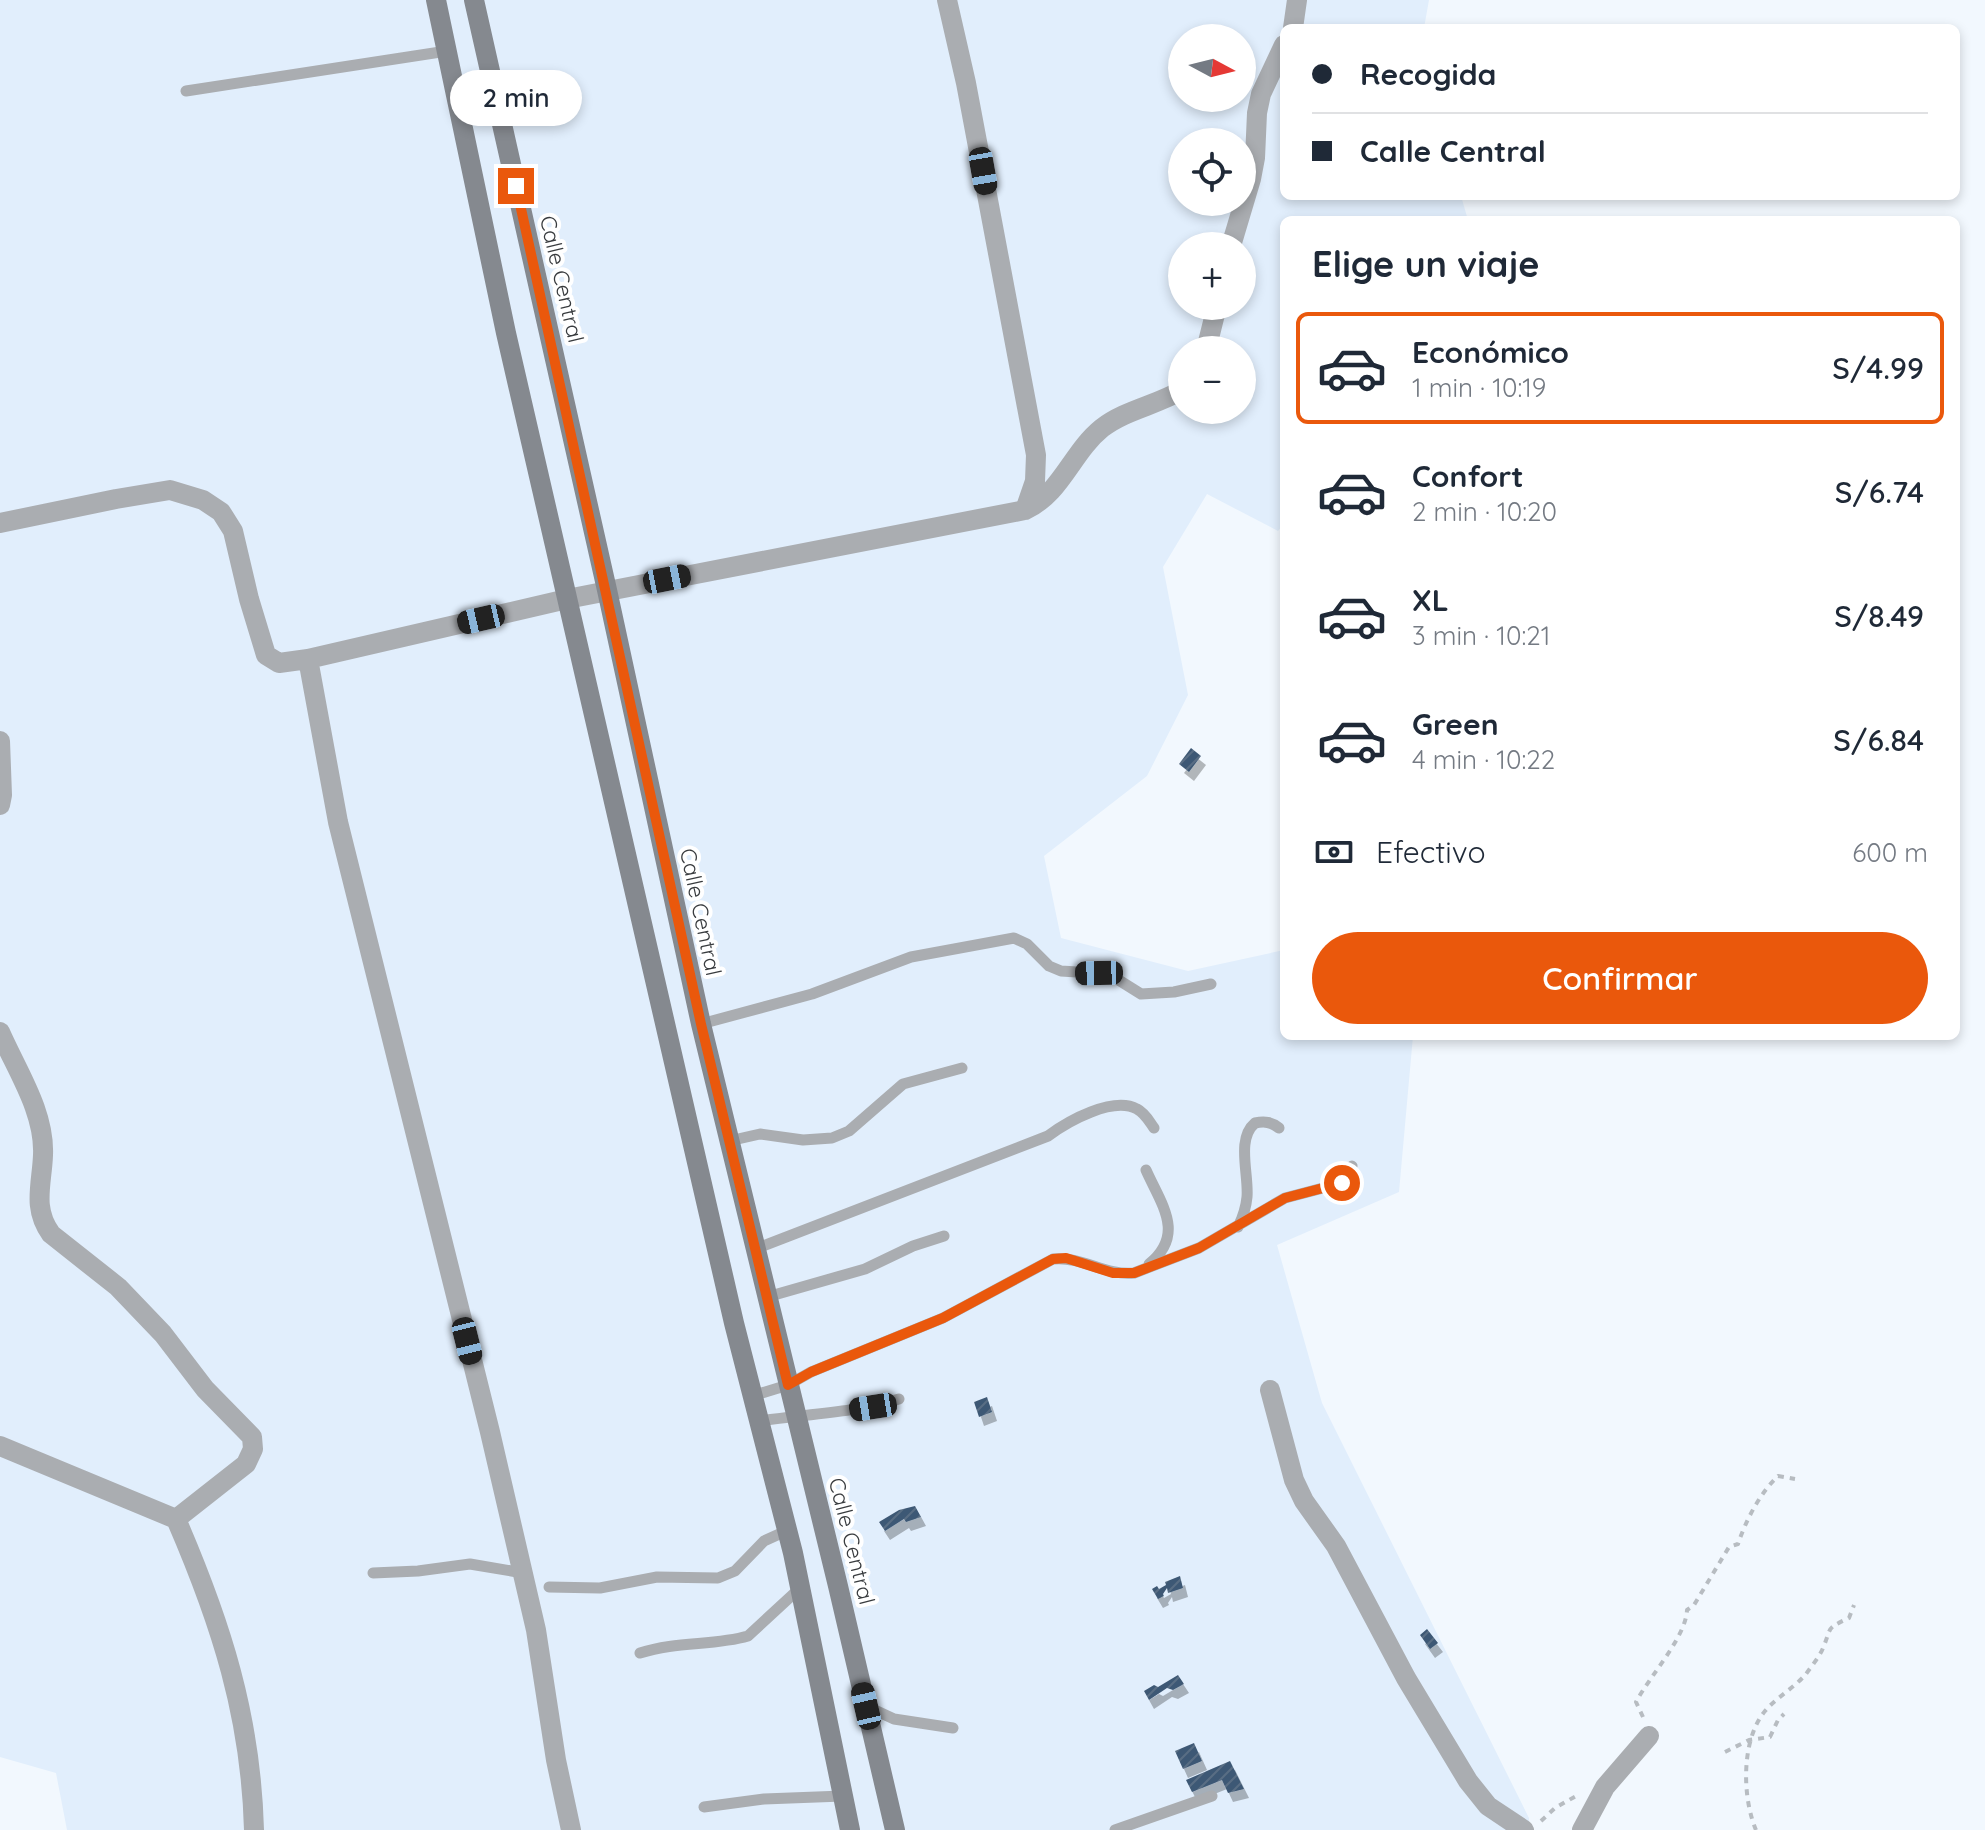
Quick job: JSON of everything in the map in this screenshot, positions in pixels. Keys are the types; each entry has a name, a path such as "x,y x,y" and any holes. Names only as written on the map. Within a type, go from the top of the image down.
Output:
{"street":[{"path":"436,0 506,333 752,1396 800,1588 850,1830"},
{"name":"Calle Central","path":"474,0 701,1024 895,1830"},
{"path":"947,0 966,83 1036,455 1035,481 1025,510"},
{"path":"1294,24 1297,0"},
{"path":"1235,232 1255,158 1261,94 1280,54"},
{"path":"0,523 170,490 203,500 221,512 233,531 266,655 279,663 607,590 1025,510 1049,495 1104,427 1168,397"},
{"path":"308,659 338,822 536,1630 556,1760 571,1830"},
{"path":"0,741 0,805"},
{"path":"0,1032 42,1126 43,1155 38,1201 44,1224 51,1234 118,1287 163,1334 205,1389 252,1437 253,1449 246,1464 176,1519"},
{"path":"1270,1390 1294,1480 1304,1501 1336,1546 1406,1678 1468,1781 1488,1806 1530,1828"},
{"path":"0,1446 176,1519 227,1648 248,1747 254,1830"},
{"path":"1582,1830 1605,1787 1647,1729"}],"lane":[{"path":"186,91 447,51"},
{"path":"701,1024 812,994 911,957 1014,938 1027,944 1049,966 1061,971 1109,974 1141,994 1174,992 1211,984"},
{"path":"729,1141 760,1134 803,1140 832,1138 856,1125 903,1084 962,1068"},
{"path":"755,1249 1048,1136 1069,1122 1113,1105 1135,1108 1154,1128"},
{"path":"1238,1228 1247,1197 1245,1150 1249,1129 1263,1121 1279,1128"},
{"path":"752,1396 788,1385 811,1372 943,1318 1053,1259 1066,1258 1123,1274 1199,1248 1285,1198 1342,1183 1352,1166"},
{"path":"1143,1269 1164,1250 1170,1226 1146,1170"},
{"path":"767,1297 865,1269 913,1246 944,1236"},
{"path":"759,1421 847,1411 899,1399"},
{"path":"549,1587 600,1588 657,1577 718,1578 735,1571 764,1541 786,1531"},
{"path":"373,1573 470,1564 523,1573"},
{"path":"640,1653 685,1643 748,1636 800,1588"},
{"path":"866,1706 894,1719 953,1728"},
{"path":"704,1807 764,1799 843,1796"},
{"path":"1115,1830 1212,1796"}],"path":[{"path":"1647,1729 1636,1702 1669,1652 1687,1619 1687,1610 1694,1605 1729,1547 1738,1544 1753,1506 1761,1500 1770,1484 1778,1476 1795,1479"},
{"path":"1756,1830 1747,1792 1748,1755 1752,1740 1767,1709 1805,1676 1823,1650 1826,1634 1835,1624 1849,1618 1854,1605"},
{"path":"1725,1752 1752,1740 1770,1737 1784,1714"},
{"path":"1530,1828 1584,1790"}],"shaded area":[{"path":"0,0 1429,0 1425,24 1280,24 1280,200 1462,200 1467,216 1280,216 1280,529 1278,531 1207,494 1163,567 1188,695 1147,776 1044,856 1061,938 1188,971 1280,951 1280,1040 1413,1040 1399,1192 1277,1245 1322,1403 1529,1818 1529,1830 67,1830 56,1773 0,1757"}],"building":[{"path":"1191,748 1201,756 1189,772 1179,764"},
{"path":"987,1397 992,1412 979,1417 974,1402"},
{"path":"915,1506 921,1517 906,1522 904,1519 885,1531 879,1522 899,1510"},
{"path":"1180,1576 1183,1588 1168,1593 1167,1588 1164,1596 1158,1599 1152,1589 1157,1586 1159,1589 1166,1585 1165,1582"},
{"path":"1427,1629 1438,1643 1430,1649 1420,1635"},
{"path":"1178,1675 1184,1684 1173,1690 1167,1688 1149,1700 1144,1691"},
{"path":"1194,1743 1202,1761 1183,1769 1175,1751"},
{"path":"1230,1761 1244,1789 1228,1793 1222,1780 1192,1792 1186,1780"}],"route":[{"path":"516,186 701,1024 788,1385 811,1372 943,1318 1053,1259 1081,1261 1113,1273 1134,1273 1199,1248 1285,1198 1342,1183"}]}
